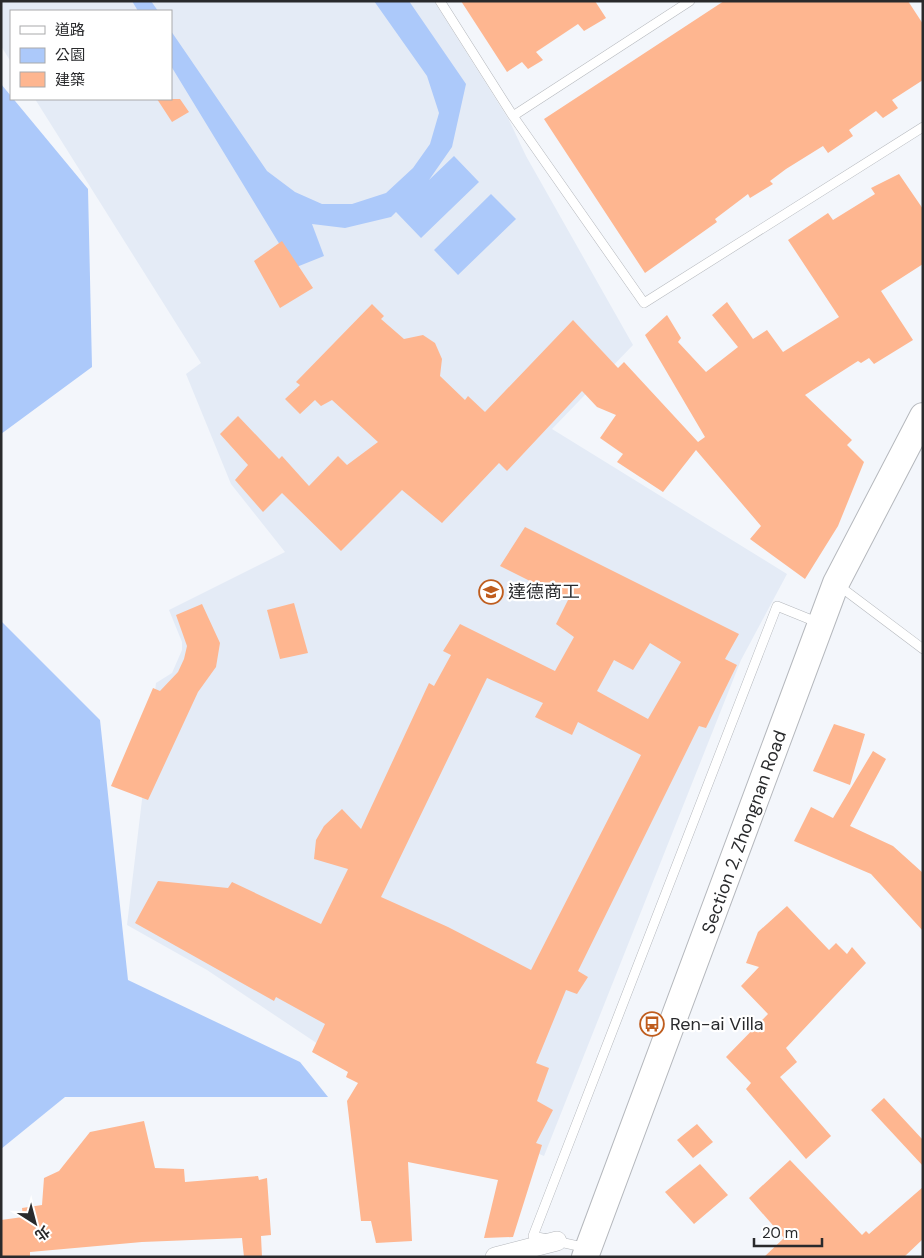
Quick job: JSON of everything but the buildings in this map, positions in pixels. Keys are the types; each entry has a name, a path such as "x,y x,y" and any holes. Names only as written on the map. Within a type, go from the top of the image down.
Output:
{"main road":[{"name":"Section 2, Zhongnan Road","path":"587,1252 836,583 923,416"}],"street":[{"path":"495,1257 557,1241"}],"lane":[{"path":"440,1 513,116 644,303 923,127"},
{"path":"513,116 690,1"},
{"path":"836,583 923,649"},
{"path":"587,1252 557,1241 532,1236 777,606 821,623"}],"shaded area":[{"name":"達德商工","path":"1,1 434,1 509,120 526,156 633,345 552,429 787,574 741,660 544,1156 387,1090 207,970 127,925 156,683 172,673 182,650 182,642 169,610 285,552 231,484 186,374 201,363 36,100 172,100 172,10 10,10 10,60 1,46"}],"green space":[{"path":"132,1 151,1 157,10 137,10"},
{"path":"374,1 409,1 466,84 452,147 429,180 454,156 479,182 421,238 396,212 391,217 345,228 312,224 324,256 294,268 172,68 172,32 267,171 295,192 322,204 352,204 386,193 413,168 430,144 439,113 427,76"},
{"path":"1,84 10,95 10,100 14,100 88,189 92,367 1,434"},
{"path":"491,194 516,219 458,275 434,250"},
{"path":"1,621 100,720 128,980 300,1062 328,1097 65,1097 1,1149"}],"place":[{"name":"達德商工","path":"491,592"},
{"name":"Ren-ai Villa","path":"652,1024"}]}
